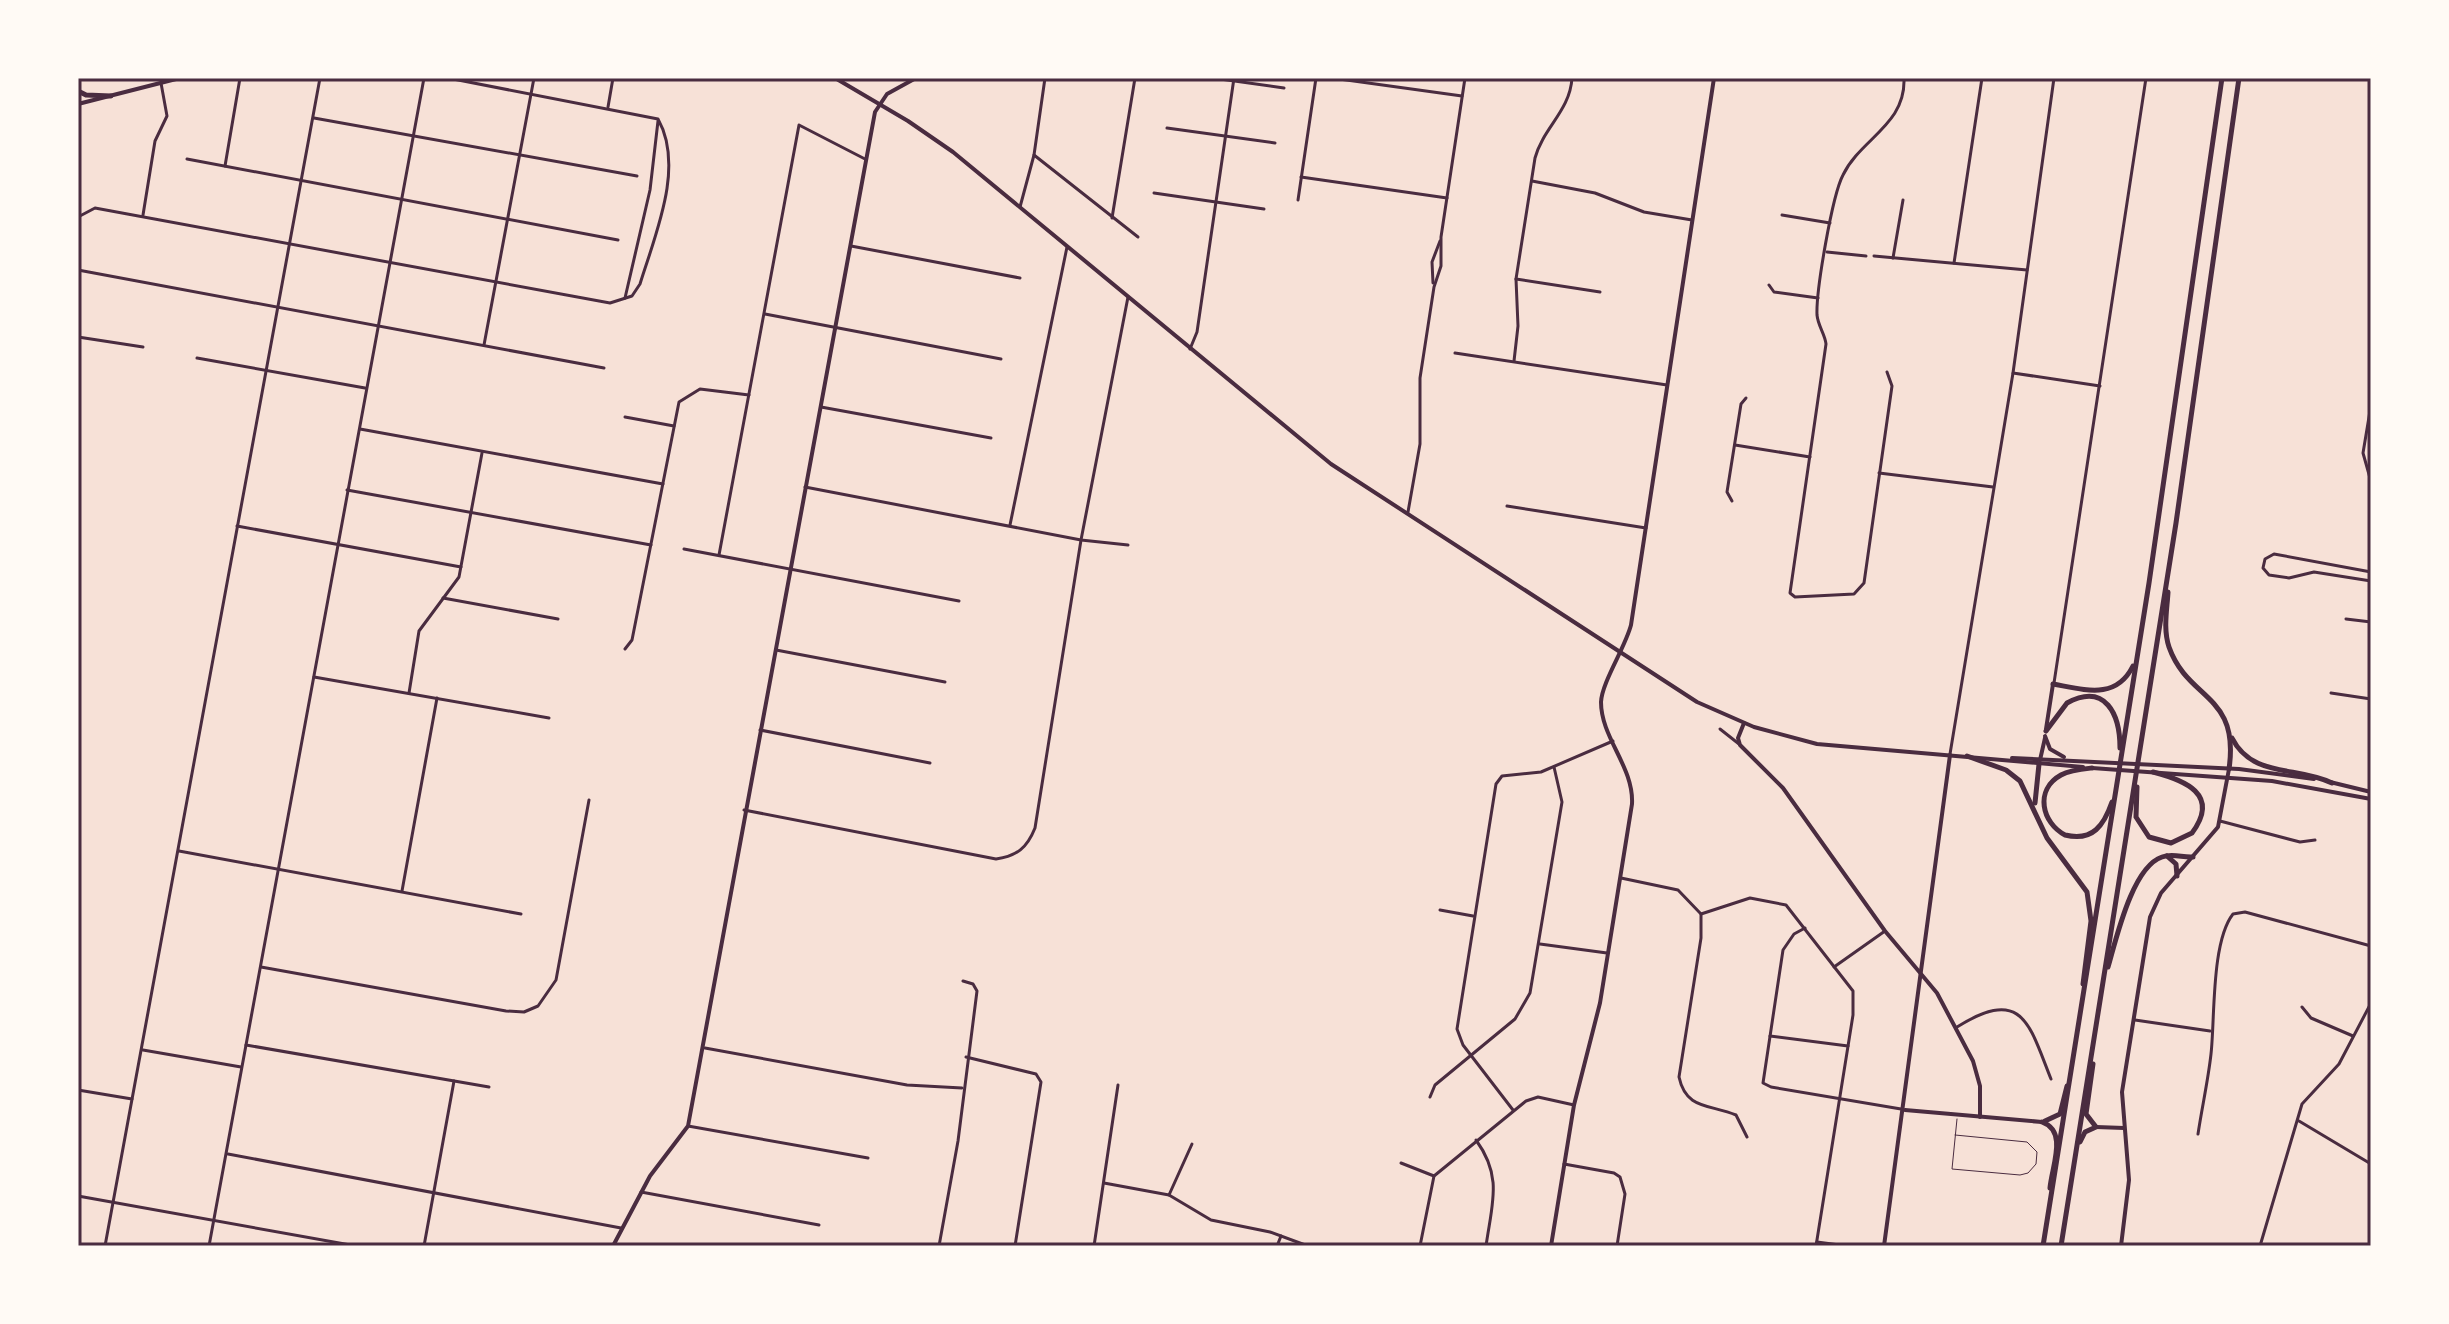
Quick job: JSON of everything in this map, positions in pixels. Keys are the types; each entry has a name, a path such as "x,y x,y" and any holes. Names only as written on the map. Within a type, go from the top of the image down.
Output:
{"highway":[{"path":"2047,1218 2121,765 2222,78"},
{"path":"2153,772 2182,779 2196,791 2201,811 2192,833 2171,843 2149,837 2136,817 2136,774 2169,569 2239,78"},
{"path":"78,91 86,95 111,96"},
{"path":"2169,569 2166,628 2169,646 2181,670 2219,707 2241,752 2253,763 2311,774 2332,783"},
{"path":"2053,684 2110,690 2125,680 2136,661"},
{"path":"2045,733 2067,703 2093,698 2109,705 2118,716 2122,746"},
{"path":"2229,769 2230,733"},
{"path":"1967,756 2013,774 2024,785 2047,838 2082,885 2090,902 2083,1001"},
{"path":"2036,812 2039,764"},
{"path":"2092,768 2064,773 2049,785 2044,806 2053,827 2074,837 2092,834 2107,820 2117,788"},
{"path":"2061,1246 2136,786"},
{"path":"2102,987 2117,932 2152,862 2166,856 2193,857"},
{"path":"2166,856 2176,864 2177,876"},
{"path":"2077,1147 2085,1132 2096,1127 2086,1114 2093,1047"},
{"path":"2042,1122 2060,1114 2072,1070"},
{"path":"2042,1122 2055,1128 2057,1135 2043,1246"}],"street":[{"path":"78,104 180,78"},
{"path":"225,166 240,78"},
{"path":"105,1246 320,78"},
{"path":"209,1246 424,78"},
{"path":"448,78 658,119"},
{"path":"484,345 534,78"},
{"path":"608,107 613,78"},
{"path":"835,78 945,146 1314,451 1697,702 1744,723 1830,746 2229,769 2332,783 2371,792"},
{"path":"623,1246 614,1245 621,1228 641,1192 688,1126 705,1048 744,810 875,112 887,94 916,78"},
{"path":"1020,207 1034,155 1045,78"},
{"path":"1112,218 1135,78"},
{"path":"1213,78 1284,88"},
{"path":"1298,200 1316,78"},
{"path":"1332,78 1462,96"},
{"path":"1406,514 1419,452 1418,396 1434,287 1441,266 1441,237 1465,78"},
{"path":"1514,361 1518,326 1516,279 1532,181 1541,140 1565,108 1572,78"},
{"path":"1551,1246 1574,1105 1597,1018 1632,791 1602,711 1601,697 1631,625 1714,78"},
{"path":"1887,372 1892,386 1861,589 1854,594 1795,597 1790,593 1826,344 1817,316 1830,223 1845,169 1894,117 1902,97 1904,78"},
{"path":"1954,263 1982,78"},
{"path":"1884,1246 1905,1110 1950,755 2013,373 2054,78"},
{"path":"2039,764 2101,386 2146,78"},
{"path":"1190,349 1197,332 1234,80"},
{"path":"143,216 155,141 167,116 161,83"},
{"path":"313,118 637,176"},
{"path":"78,217 95,208 614,303 632,296 640,284 665,193 668,155 658,119"},
{"path":"625,298 650,190 658,119"},
{"path":"719,555 799,125 866,160"},
{"path":"1167,128 1275,143"},
{"path":"1034,155 1138,237"},
{"path":"187,159 618,240"},
{"path":"1301,177 1447,198"},
{"path":"1532,181 1595,193 1644,212 1692,220"},
{"path":"1154,193 1264,209"},
{"path":"1893,258 1903,200"},
{"path":"1782,215 1830,223"},
{"path":"1434,287 1432,262 1441,237"},
{"path":"851,246 1020,278"},
{"path":"1010,525 1067,247"},
{"path":"1827,252 1866,256"},
{"path":"1874,256 2027,270"},
{"path":"78,270 604,368"},
{"path":"1516,279 1600,292"},
{"path":"1769,285 1774,292 1818,298"},
{"path":"744,810 996,859 1016,855 1035,828 1081,540 1128,297"},
{"path":"765,314 1001,359"},
{"path":"78,337 143,347"},
{"path":"1455,353 1667,385"},
{"path":"197,358 365,388"},
{"path":"2013,373 2101,386"},
{"path":"625,649 632,640 679,402 691,392 711,389 750,395"},
{"path":"1732,501 1727,492 1741,404 1746,398"},
{"path":"2370,478 2363,453 2371,405"},
{"path":"821,407 991,438"},
{"path":"625,417 674,426"},
{"path":"360,429 663,484"},
{"path":"1735,445 1810,457"},
{"path":"409,693 419,631 459,577 482,451"},
{"path":"1879,473 1993,487"},
{"path":"805,487 1081,540 1128,545"},
{"path":"347,490 651,545"},
{"path":"1507,506 1646,528"},
{"path":"237,526 461,567"},
{"path":"684,549 959,601"},
{"path":"2371,572 2274,554 2265,559 2263,568 2269,575 2289,578 2314,572 2371,581"},
{"path":"443,598 558,619"},
{"path":"2346,619 2371,622"},
{"path":"776,650 945,682"},
{"path":"314,677 549,718"},
{"path":"2331,693 2371,699"},
{"path":"402,891 437,698"},
{"path":"1740,745 1738,738 1744,723"},
{"path":"1720,729 1783,788 1957,1027 1978,1078 1980,1117"},
{"path":"760,730 930,763"},
{"path":"2045,733 2052,751 2066,758"},
{"path":"1513,1110 1471,1056 1457,1029 1473,916 1498,779 1554,767 1613,741"},
{"path":"2000,758 2039,764 2297,784 2371,799"},
{"path":"1430,1097 1435,1085 1515,1019 1526,1003 1540,944 1562,802 1554,767"},
{"path":"2121,1246 2129,1180 2122,1092 2150,917 2161,893 2220,821 2229,769"},
{"path":"261,967 506,1011 524,1012 538,1006 556,980 589,800"},
{"path":"2220,821 2300,842 2315,840"},
{"path":"178,851 521,914"},
{"path":"1621,878 1678,890 1701,914 1701,938 1679,1077 1688,1098 1704,1108 1736,1115 1747,1137"},
{"path":"1701,914 1750,898 1786,905 1853,991 1848,1046 1816,1244 1847,1246"},
{"path":"1440,910 1473,916"},
{"path":"2198,1134 2211,1051 2210,1031 2229,919 2238,912 2245,912 2371,946"},
{"path":"1805,928 1783,950 1763,1083 1771,1087 1905,1110 2042,1122"},
{"path":"1834,967 1885,931"},
{"path":"1540,944 1607,953"},
{"path":"939,1246 977,991 973,984 963,981"},
{"path":"2260,1246 2302,1104 2339,1064 2371,1003"},
{"path":"2302,1007 2311,1018 2353,1036"},
{"path":"1957,1027 1988,1009 2019,1015 2029,1024 2051,1079"},
{"path":"2134,1020 2210,1031"},
{"path":"1770,1036 1848,1046"},
{"path":"246,1045 489,1087"},
{"path":"705,1048 907,1085 964,1088"},
{"path":"142,1050 241,1067"},
{"path":"966,1057 1036,1074 1041,1082 1015,1246"},
{"path":"424,1246 454,1081"},
{"path":"1094,1246 1118,1085"},
{"path":"78,1090 132,1099"},
{"path":"1420,1246 1434,1176 1513,1110 1538,1097 1574,1105"},
{"path":"2297,1121 2371,1164"},
{"path":"688,1126 868,1158"},
{"path":"2096,1127 2124,1128"},
{"path":"1476,1140 1489,1157 1495,1177 1486,1246"},
{"path":"1169,1195 1192,1144"},
{"path":"227,1154 621,1228"},
{"path":"1401,1163 1434,1176"},
{"path":"1564,1164 1614,1173 1620,1177 1625,1194 1617,1246"},
{"path":"1104,1183 1169,1195 1211,1220 1281,1236 1308,1246"},
{"path":"641,1192 819,1225"},
{"path":"78,1196 356,1246"},
{"path":"1277,1246 1281,1236"}],"lane":[{"path":"1955,1135 2027,1142 2037,1152 2036,1164 2028,1173 2020,1175 1952,1169 1955,1135 1957,1115"}]}
